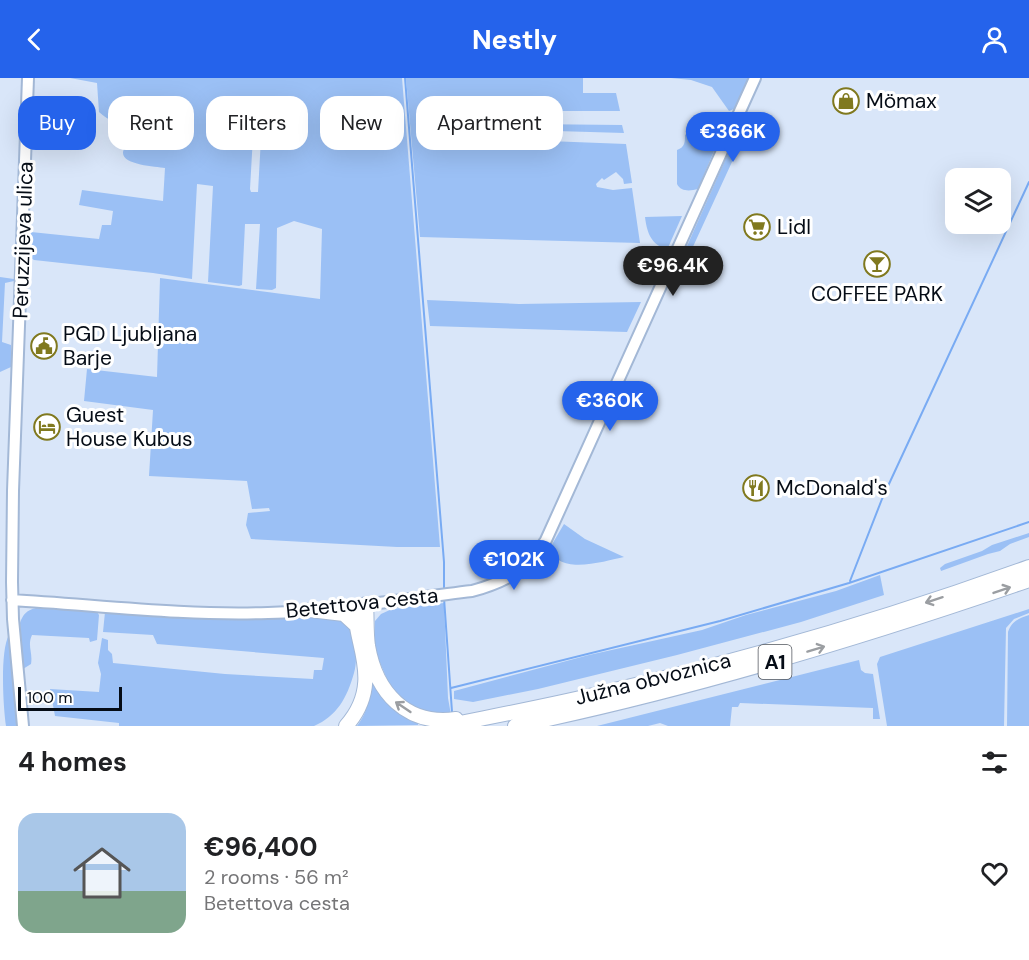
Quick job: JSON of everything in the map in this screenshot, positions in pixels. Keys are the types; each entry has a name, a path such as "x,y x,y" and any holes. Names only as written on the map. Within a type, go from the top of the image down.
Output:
{"highway":[{"name":"Južna obvoznica","path":"445,726 603,693 701,669 873,619 1029,567"},
{"name":"Južna obvoznica","path":"515,726 578,713 760,666 882,629 1029,580"},
{"path":"363,604 368,644 379,679 386,693 396,704 416,715 434,720 446,720 573,695 603,693"},
{"path":"346,726 359,708 366,684 364,656 355,613 363,604"},
{"path":"310,610 344,614 357,626"}],"street":[{"name":"Peruzzijeva ulica","path":"22,726 12,600 13,491 28,78"},
{"name":"Betettova cesta","path":"12,600 241,613 310,610 472,591 498,583 518,572 536,556 576,476 755,78"}],"shaded area":[{"path":"70,78 402,78 403,96 320,96 320,150 404,150 404,103 440,547 397,547 251,539 246,525 248,513 270,511 269,508 252,509 247,481 149,476 153,410 84,401 87,369 157,377 160,278 320,299 322,229 294,221 277,228 276,288 256,289 260,224 245,224 242,285 208,282 213,186 197,184 192,279 31,258 31,232 99,239 102,225 111,225 113,211 79,205 82,190 163,201 165,168 133,162 123,155 124,150 194,150 194,96 108,96 108,119 99,112 97,83"},
{"path":"406,78 583,78 583,93 616,93 620,111 563,111 563,96 416,96 416,150 563,150 563,142 626,144 632,183 624,184 623,179 616,172 604,180 602,178 596,184 597,187 613,190 632,188 640,243 420,237"},
{"path":"671,78 749,78 734,109 729,111 712,87 691,80"},
{"path":"563,124 622,125 624,133 563,131"},
{"path":"725,125 698,189 683,190 677,184 677,150 684,144 685,135 689,132 704,137 713,128"},
{"path":"749,129 751,133 742,133 740,136 743,138 691,251 696,254 695,259 701,262 704,258 707,259 709,264 704,266 687,258 687,246 735,138 742,130"},
{"path":"682,216 667,250 657,245 649,233 645,217"},
{"path":"0,277 14,279 14,281 5,283 2,342 11,345 11,367 0,372"},
{"path":"427,300 519,304 641,302 627,332 430,326"},
{"path":"564,524 585,539 624,557 582,565 561,561 554,556 551,546"},
{"path":"1029,533 1029,537 1010,544 1000,551 941,571 940,568 945,564"},
{"path":"880,575 884,595 801,622 538,689 473,702 454,699 454,691 589,655 702,630 746,615 836,591"},
{"path":"444,603 448,698 451,715 423,711 401,699 390,686 374,649 375,621 381,614 392,609"},
{"path":"36,608 97,612 99,615 97,640 90,642 89,638 32,635 31,664 23,669 20,623 26,613"},
{"path":"1029,609 1029,613 1014,619 1006,628 1004,726 887,726 877,664 880,657"},
{"path":"105,612 234,619 322,617 335,619 348,626 354,639 356,661 354,673 340,705 329,717 314,726 119,726 119,723 55,716 50,689 99,692 101,674 98,663 102,638 108,640 108,650 112,654 113,663 225,674 313,679 314,670 322,670 324,658 157,644 153,635 103,632"},
{"path":"1029,615 1029,726 1007,726 1008,632 1016,621"},
{"path":"9,635 17,726 6,726 5,717 3,665"},
{"path":"859,660 861,670 873,674 880,719 873,719 873,708 740,703 738,707 732,707 730,726 668,726 660,723 648,726 597,726"},
{"path":"371,677 390,705 402,715 418,722 418,725 357,726 368,703"}],"waterway":[{"path":"405,78 444,562 444,592"},
{"path":"850,581 882,499 1029,182"},
{"path":"451,688 720,621 849,583 1029,522"},
{"path":"444,598 452,712"}],"place":[{"name":"Mömax","path":"846,101"},
{"name":"Lidl","path":"757,227"},
{"name":"COFFEE PARK","path":"877,264"},
{"name":"PGD Ljubljana Barje","path":"44,346"},
{"name":"Guest House Kubus","path":"47,427"},
{"name":"McDonald's","path":"756,488"}]}
